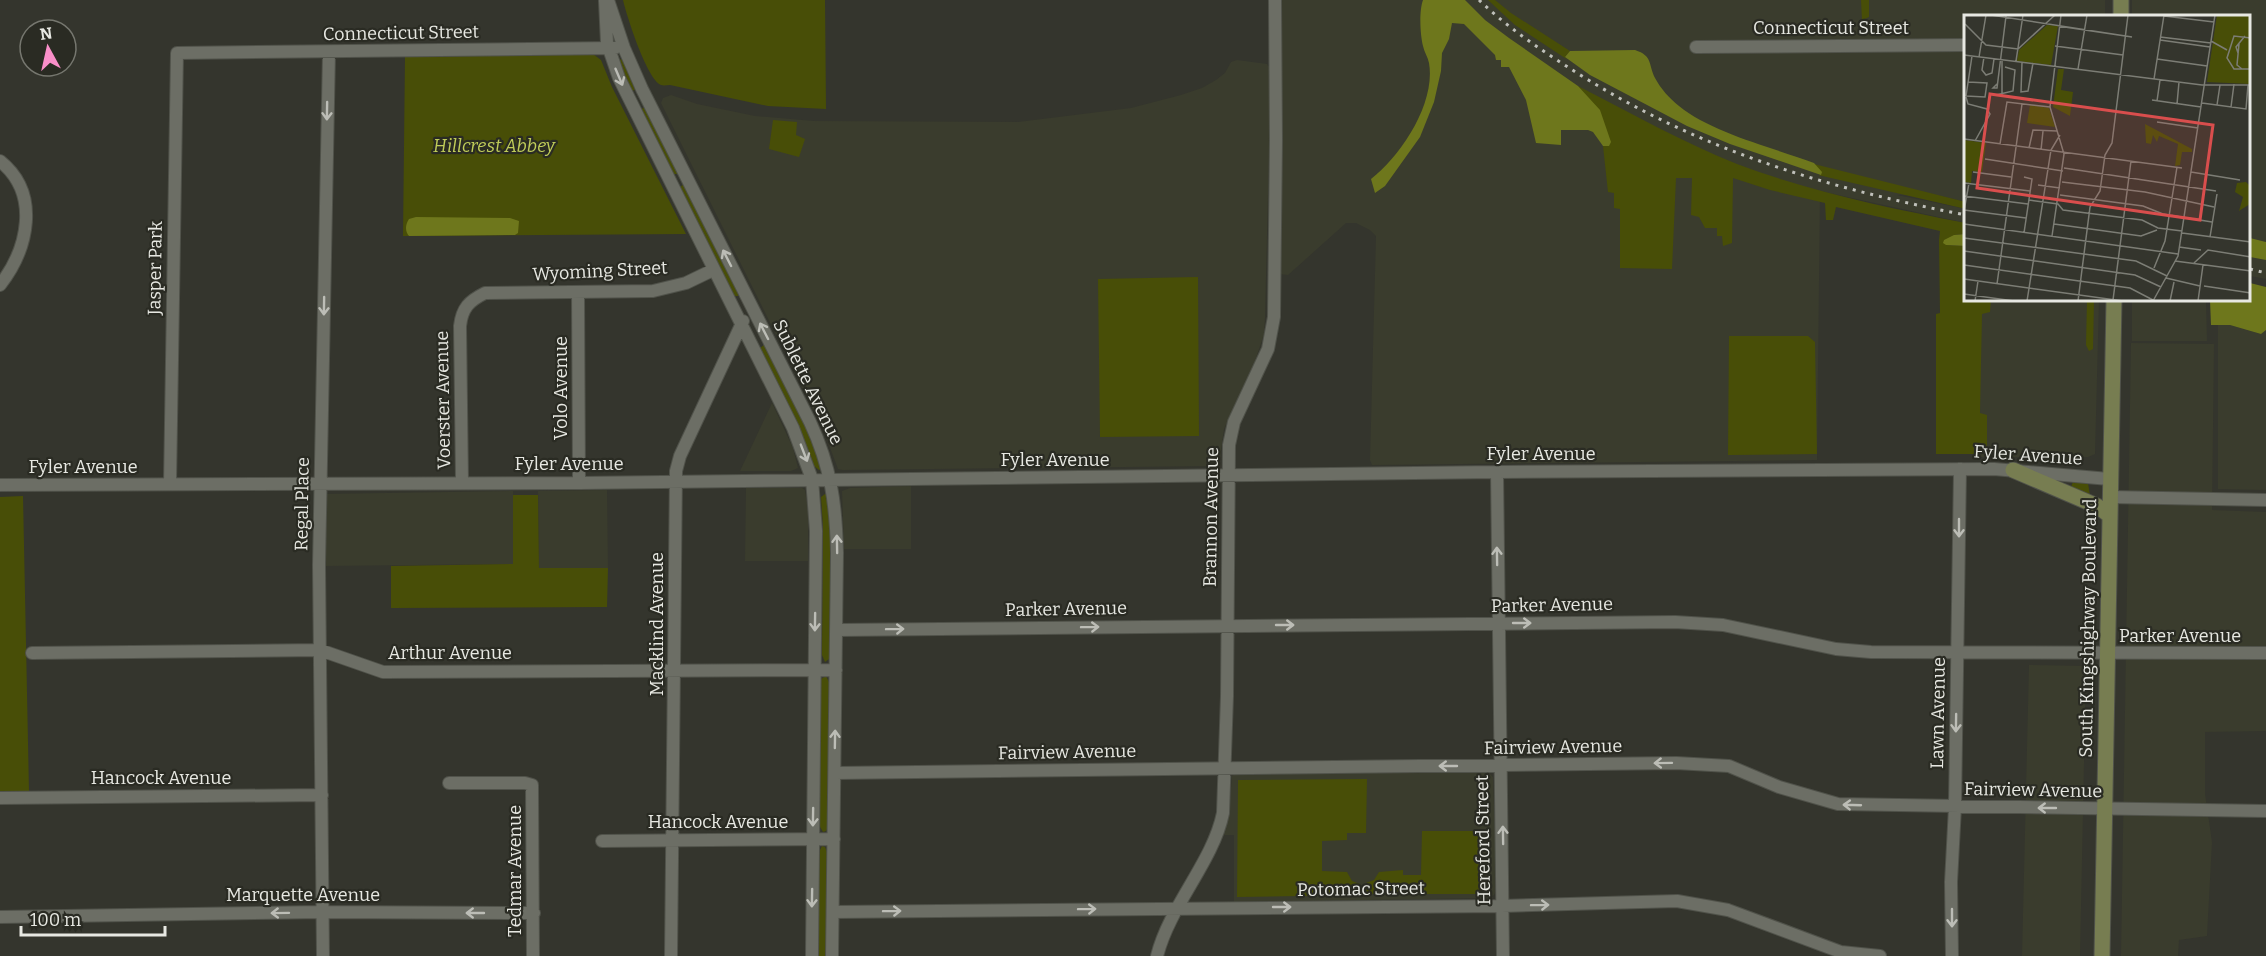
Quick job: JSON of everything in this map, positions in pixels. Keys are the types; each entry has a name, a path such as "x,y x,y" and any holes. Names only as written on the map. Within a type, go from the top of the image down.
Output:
{"main road":[{"name":"South Kingshighway Boulevard","path":"2102,956 2114,302"},
{"path":"2013,470 2097,506 2109,515"}],"street":[{"name":"Sublette Avenue","path":"606,0 608,48 619,78 793,428 812,479 816,531 812,956"},
{"name":"Sublette Avenue","path":"606,0 642,89 817,436 831,479 837,529 832,956"},
{"name":"Brannon Avenue","path":"1157,956 1163,936 1219,831 1223,813 1226,767 1229,445 1234,422 1268,349 1274,317 1275,0"},
{"name":"Connecticut Street","path":"1696,47 1964,45"},
{"name":"Connecticut Street","path":"177,53 624,48"},
{"name":"Regal Place","path":"323,956 319,565 329,52"},
{"name":"Jasper Park","path":"170,484 177,53"},
{"path":"0,161 13,172 25,197 27,211 27,226 19,255 12,271 0,285"},
{"name":"Wyoming Street","path":"485,293 653,291 686,283 713,270"},
{"name":"Volo Avenue","path":"578,292 579,483"},
{"name":"Voerster Avenue","path":"462,482 461,315 474,298 485,293"},
{"name":"Macklind Avenue","path":"671,956 677,463 741,325 753,310"},
{"name":"Fyler Avenue","path":"0,485 579,483 676,480 1960,469 2013,470 2109,479"},
{"name":"Lawn Avenue","path":"1952,956 1960,469"},
{"name":"Hereford Street","path":"1497,472 1503,956"},
{"path":"2110,497 2266,500"},
{"name":"Parker Avenue","path":"837,630 1675,622 1723,625 1836,649 1870,652 2266,653"},
{"name":"Arthur Avenue","path":"32,653 320,650 383,672 836,670"},
{"name":"Fairview Avenue","path":"835,773 1676,763 1729,766 1779,787 1838,804 2266,811"},
{"name":"Tedmar Avenue","path":"450,783 525,783 532,785 533,956"},
{"name":"Hancock Avenue","path":"0,798 322,795"},
{"name":"Hancock Avenue","path":"602,841 834,839"},
{"name":"Potomac Street","path":"833,912 1502,906 1677,901 1728,910 1841,952 1880,956"},
{"name":"Marquette Avenue","path":"0,917 322,912 534,913"}],"shaded area":[{"path":"1280,0 2105,0 2105,15 1964,15 1964,202 1928,193 1897,195 1964,209 1964,223 1820,191 1817,460 1372,465 1370,460 1376,236 1356,223 1346,223 1288,275 1279,274"},
{"path":"2132,0 2266,0 2266,242 2251,238 2251,15 2132,15"},
{"path":"1237,60 1267,64 1271,70 1265,318 1264,334 1255,361 1224,429 1219,465 1213,466 838,469 823,429 661,103 663,98 671,95 697,104 755,116 814,121 1018,122 1131,108 1181,95 1202,88 1216,80 1225,73 1231,62"},
{"path":"2251,257 2266,260 2266,279 2251,276"},
{"path":"1979,302 2099,302 2095,454 2088,457 1977,457"},
{"path":"2132,302 2206,302 2207,341 2132,341"},
{"path":"2218,325 2230,325 2261,334 2266,330 2266,490 2218,489"},
{"path":"2131,343 2214,344 2212,510 2266,512 2266,731 2205,732 2205,794 2212,842 2207,936 2179,940 2178,956 2121,956"},
{"path":"772,403 793,448 798,468 791,471 740,471"},
{"path":"911,486 911,549 844,549 842,491 850,488"},
{"path":"746,488 802,488 805,490 808,510 808,561 745,561"},
{"path":"607,490 608,568 539,569 538,491"},
{"path":"513,491 513,564 325,566 325,494"},
{"path":"2029,665 2086,666 2080,956 2022,956"},
{"path":"1487,771 1493,777 1497,889 1490,898 1234,902 1234,835 1223,835 1229,810 1232,776 1236,774"}],"green space":[{"path":"623,0 825,0 826,109 768,106 661,85 644,60"},
{"path":"1423,0 1465,0 1485,20 1578,86 1600,110 1611,142 1609,146 1603,146 1593,132 1588,130 1561,130 1561,145 1536,143 1526,100 1509,67 1501,67 1501,60 1496,60 1495,55 1464,24 1452,23 1449,39 1442,53 1441,71 1434,102 1420,137 1385,186 1375,193 1371,179 1394,157 1404,143 1422,111 1427,95 1430,79 1429,63 1421,29"},
{"path":"1488,0 1495,0 1570,51 1565,57 1568,60 1515,25"},
{"path":"1861,0 1869,0 1869,17 1862,20"},
{"path":"1635,50 1645,55 1655,78 1666,93 1693,116 1744,139 1814,163 1822,172 1821,175 1730,144 1687,126 1590,75 1565,57 1570,51"},
{"name":"Hillcrest Abbey","path":"593,54 601,60 612,87 686,234 403,236 405,57"},
{"path":"617,60 623,60 635,90 631,91"},
{"path":"1578,86 1696,146 1765,174 1850,198 1964,223 1964,234 1954,235 1946,245 1964,246 1964,302 1991,302 1990,312 1982,314 1980,413 1987,415 1987,445 1982,454 1936,454 1936,314 1940,313 1940,231 1836,207 1833,220 1826,220 1825,203 1770,190 1733,178 1732,243 1723,246 1722,236 1717,236 1717,228 1705,228 1699,217 1691,215 1692,178 1676,178 1672,269 1620,268 1620,209 1614,208 1614,193 1608,192 1603,146 1609,146"},
{"path":"646,107 677,174 672,174 641,109"},
{"path":"773,120 797,122 796,135 805,139 799,157 769,149"},
{"path":"1814,164 1964,202 1964,209 1818,175 1821,175"},
{"path":"684,184 738,296 734,296 679,188"},
{"path":"416,217 510,218 519,221 518,233 515,235 409,236 406,230 407,223 409,219"},
{"path":"1964,234 1964,246 1943,243 1944,240 1954,235"},
{"path":"2251,238 2266,242 2266,260 2251,257"},
{"path":"1198,277 1199,436 1100,437 1098,279"},
{"path":"2251,283 2266,287 2266,330 2261,334 2230,325 2211,325 2210,302 2251,302"},
{"path":"2087,302 2094,302 2093,349 2089,351 2086,345"},
{"path":"1729,336 1808,336 1815,342 1817,454 1728,455"},
{"path":"767,346 811,434 822,469 819,470 814,466 803,436 761,352 760,348"},
{"path":"2073,482 2088,483 2090,496 2070,489"},
{"path":"513,495 538,495 539,568 608,568 607,607 391,608 391,566 513,564"},
{"path":"828,495 831,519 829,659 825,662 822,655 823,526 821,497"},
{"path":"23,496 29,791 0,791 0,497"},
{"path":"826,676 829,682 828,827 823,832 819,825 821,679"},
{"path":"1367,779 1366,833 1347,833 1347,840 1322,841 1322,871 1347,872 1352,881 1360,884 1360,895 1237,897 1238,780"},
{"path":"1422,831 1481,831 1480,894 1367,894 1366,883 1374,880 1379,872 1403,870 1403,875 1421,875"},
{"path":"822,846 827,852 826,956 818,956 819,852"}],"railway":[{"path":"1479,0 1525,38 1574,71 1667,123 1714,144 1812,178 1862,192 1964,215"},
{"path":"2251,269 2266,273"}]}
